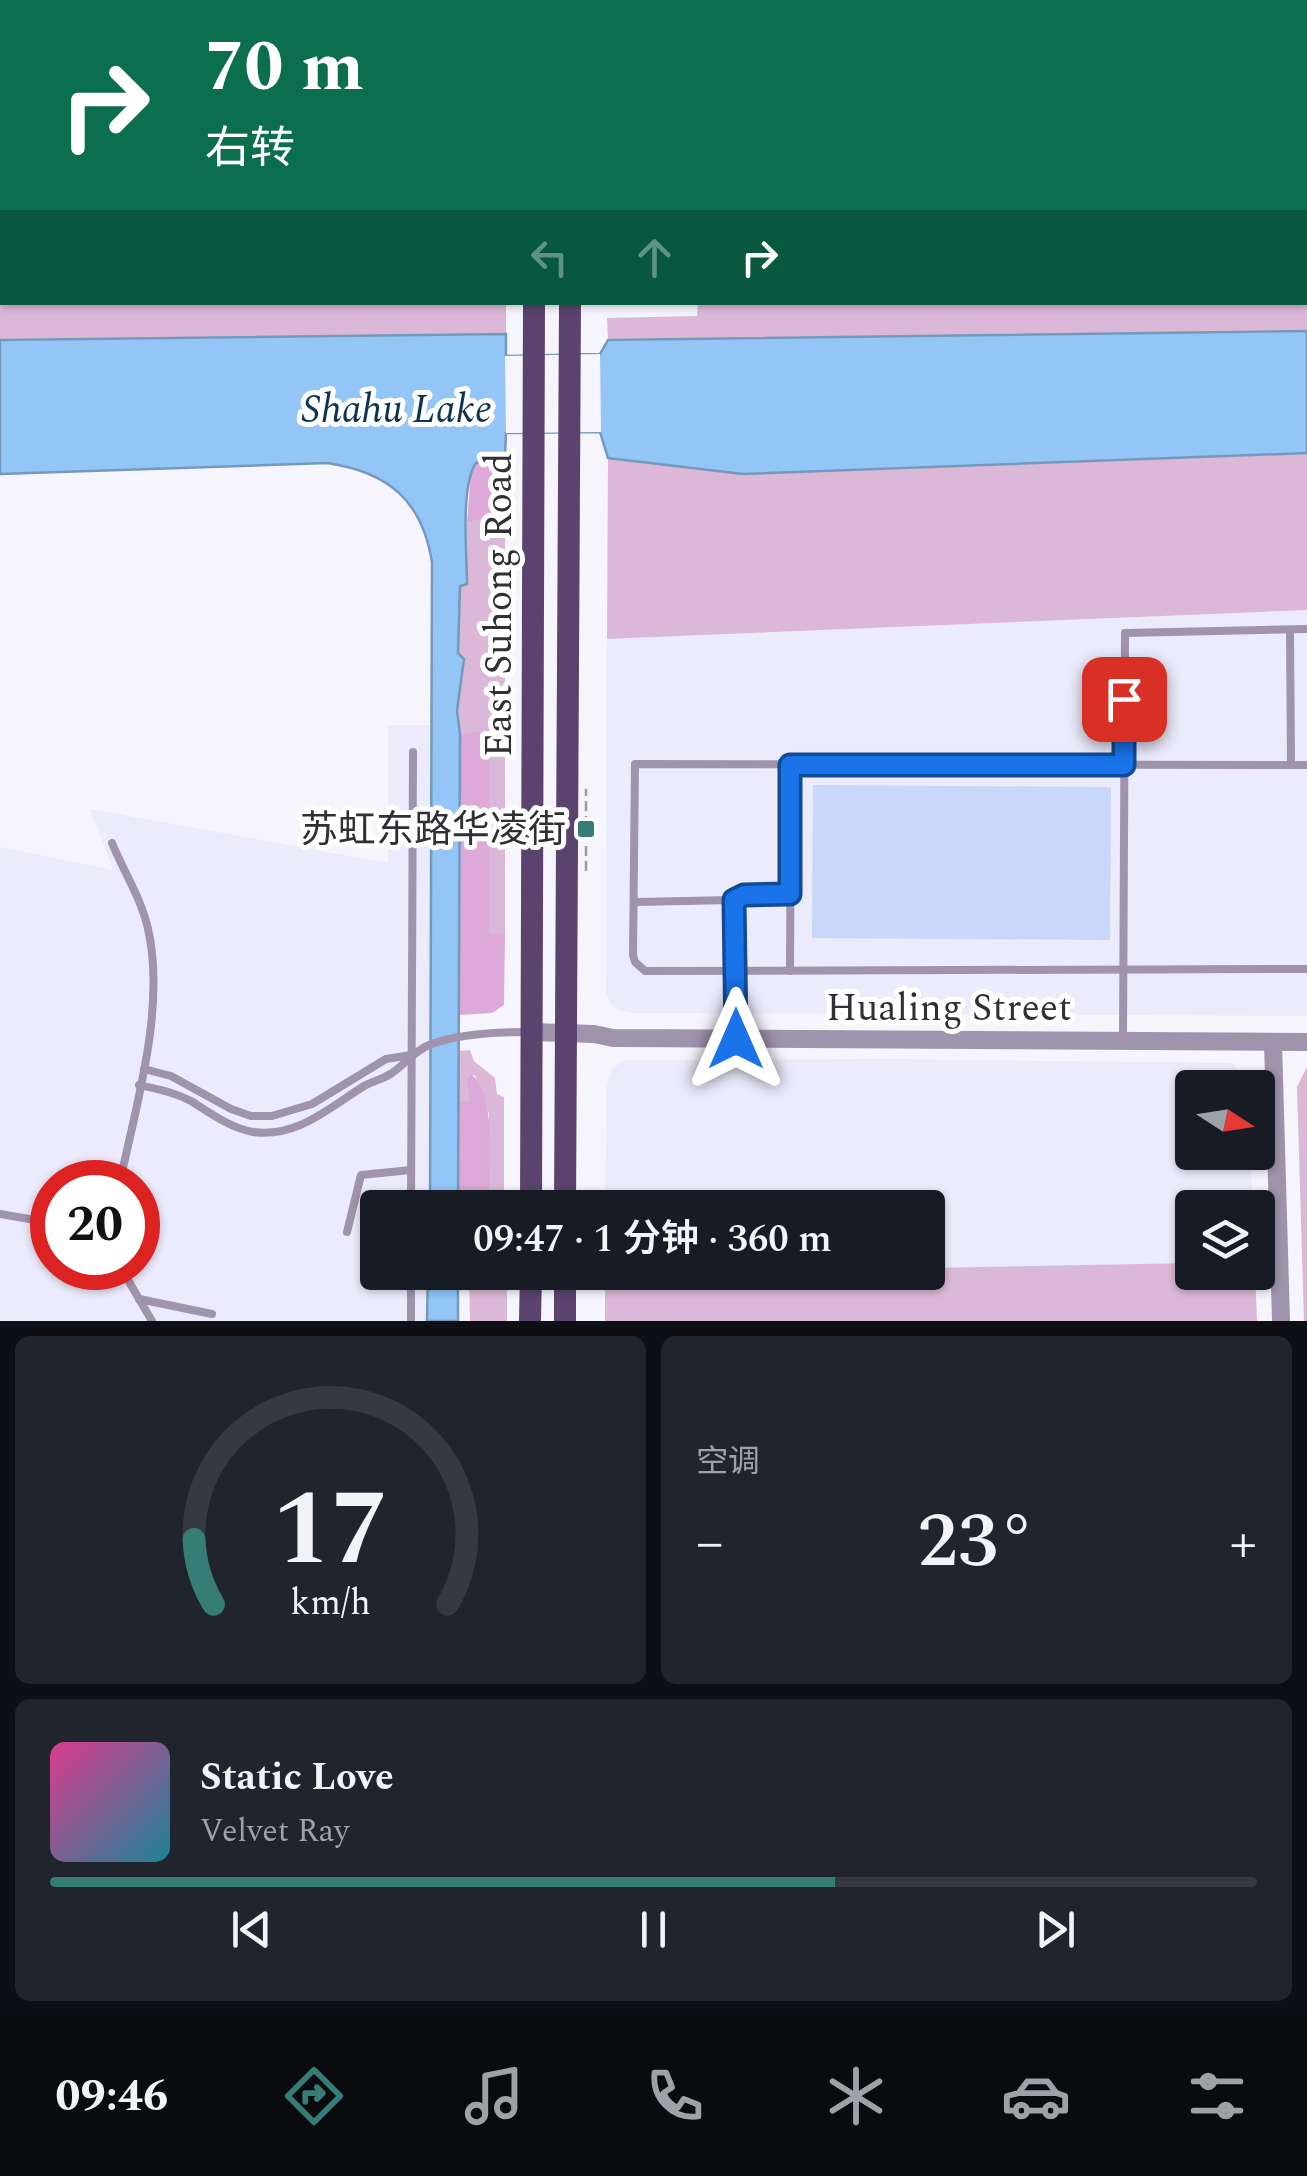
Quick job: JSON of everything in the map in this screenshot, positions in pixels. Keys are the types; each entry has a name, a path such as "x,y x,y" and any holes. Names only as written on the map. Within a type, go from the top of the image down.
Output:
{"main road":[{"name":"East Suhong Road","path":"531,1190 534,305"},
{"name":"East Suhong Road","path":"565,1190 570,305"},
{"path":"530,1321 531,1290"},
{"path":"565,1290 565,1321"}],"street":[{"name":"Hualing Street","path":"532,1032 613,1038 1307,1042"},
{"path":"1273,1042 1281,1321"}],"lane":[{"path":"1123,1041 1125,633 1307,629"},
{"path":"1290,630 1291,764"},
{"path":"411,1190 413,752"},
{"path":"1307,765 635,764 632,955 638,968 645,971 1307,969"},
{"path":"790,765 790,971"},
{"path":"112,842 148,926 154,978 144,1069 124,1160"},
{"path":"635,902 734,900 744,895 790,894"},
{"path":"734,900 736,1039"},
{"path":"139,1085 170,1092 251,1132 272,1132 291,1128 338,1106 430,1044 532,1032"},
{"path":"144,1069 170,1076 230,1109 251,1116 272,1116 312,1104 386,1059 411,1055"},
{"path":"347,1232 361,1175 411,1170"},
{"path":"0,1214 30,1219"},
{"path":"134,1290 152,1321"},
{"path":"411,1290 411,1321"},
{"path":"139,1299 212,1314"}],"shaded area":[{"path":"0,305 506,305 506,334 0,340"},
{"path":"698,305 1307,305 1307,331 608,340 607,318 697,316"},
{"path":"1307,453 1307,610 607,639 608,458 743,474"},
{"path":"505,454 505,513 467,523 471,469 476,463"},
{"path":"505,513 505,934 489,934 489,731 460,734 457,711 464,659 458,653 460,585 467,584 467,523"},
{"path":"1307,610 1307,1016 633,1013 610,1004 606,992 607,639"},
{"path":"388,725 430,725 430,1190 360,1190 360,1290 428,1290 427,1321 0,1321 0,847 113,870 90,809 388,863"},
{"path":"489,730 489,933 505,934 504,1005 492,1013 459,1015 460,734"},
{"path":"470,1050 474,1061 495,1078 497,1094 504,1097 504,1190 489,1190 489,1114 475,1075 468,1076 469,1101 458,1101 457,1051"},
{"path":"624,1060 1231,1063 1239,1070 1175,1070 1175,1170 1251,1170 1252,1190 1175,1190 1175,1263 945,1268 945,1190 605,1190 607,1085 612,1069"},
{"path":"1307,1067 1307,1321 1304,1321 1297,1087"},
{"path":"471,1074 480,1084 489,1116 489,1190 458,1190 458,1101 469,1101 467,1078"},
{"path":"1175,1263 1175,1290 1256,1290 1257,1321 605,1321 605,1290 945,1290 945,1268"},
{"path":"469,1290 507,1290 507,1321 470,1321"}],"water":[{"name":"Shahu Lake","path":"1307,331 1307,453 743,474 608,458 600,432 506,433 505,454 476,463 466,504 467,584 460,586 458,653 464,659 457,711 458,1190 430,1190 432,562 420,522 399,493 384,482 349,467 327,463 0,474 0,340 506,334 506,356 600,354 608,340"},
{"path":"428,1290 458,1290 458,1321 427,1321"}],"pier":[{"path":"600,354 601,432 506,433 505,356"}],"building":[{"path":"813,785 1111,787 1110,940 812,938"}],"place":[{"name":"苏虹东路华凌街","path":"586,829"}],"route":[{"path":"736,1039 734,900 744,895 790,894 790,765 1124,765 1124,699"}]}
